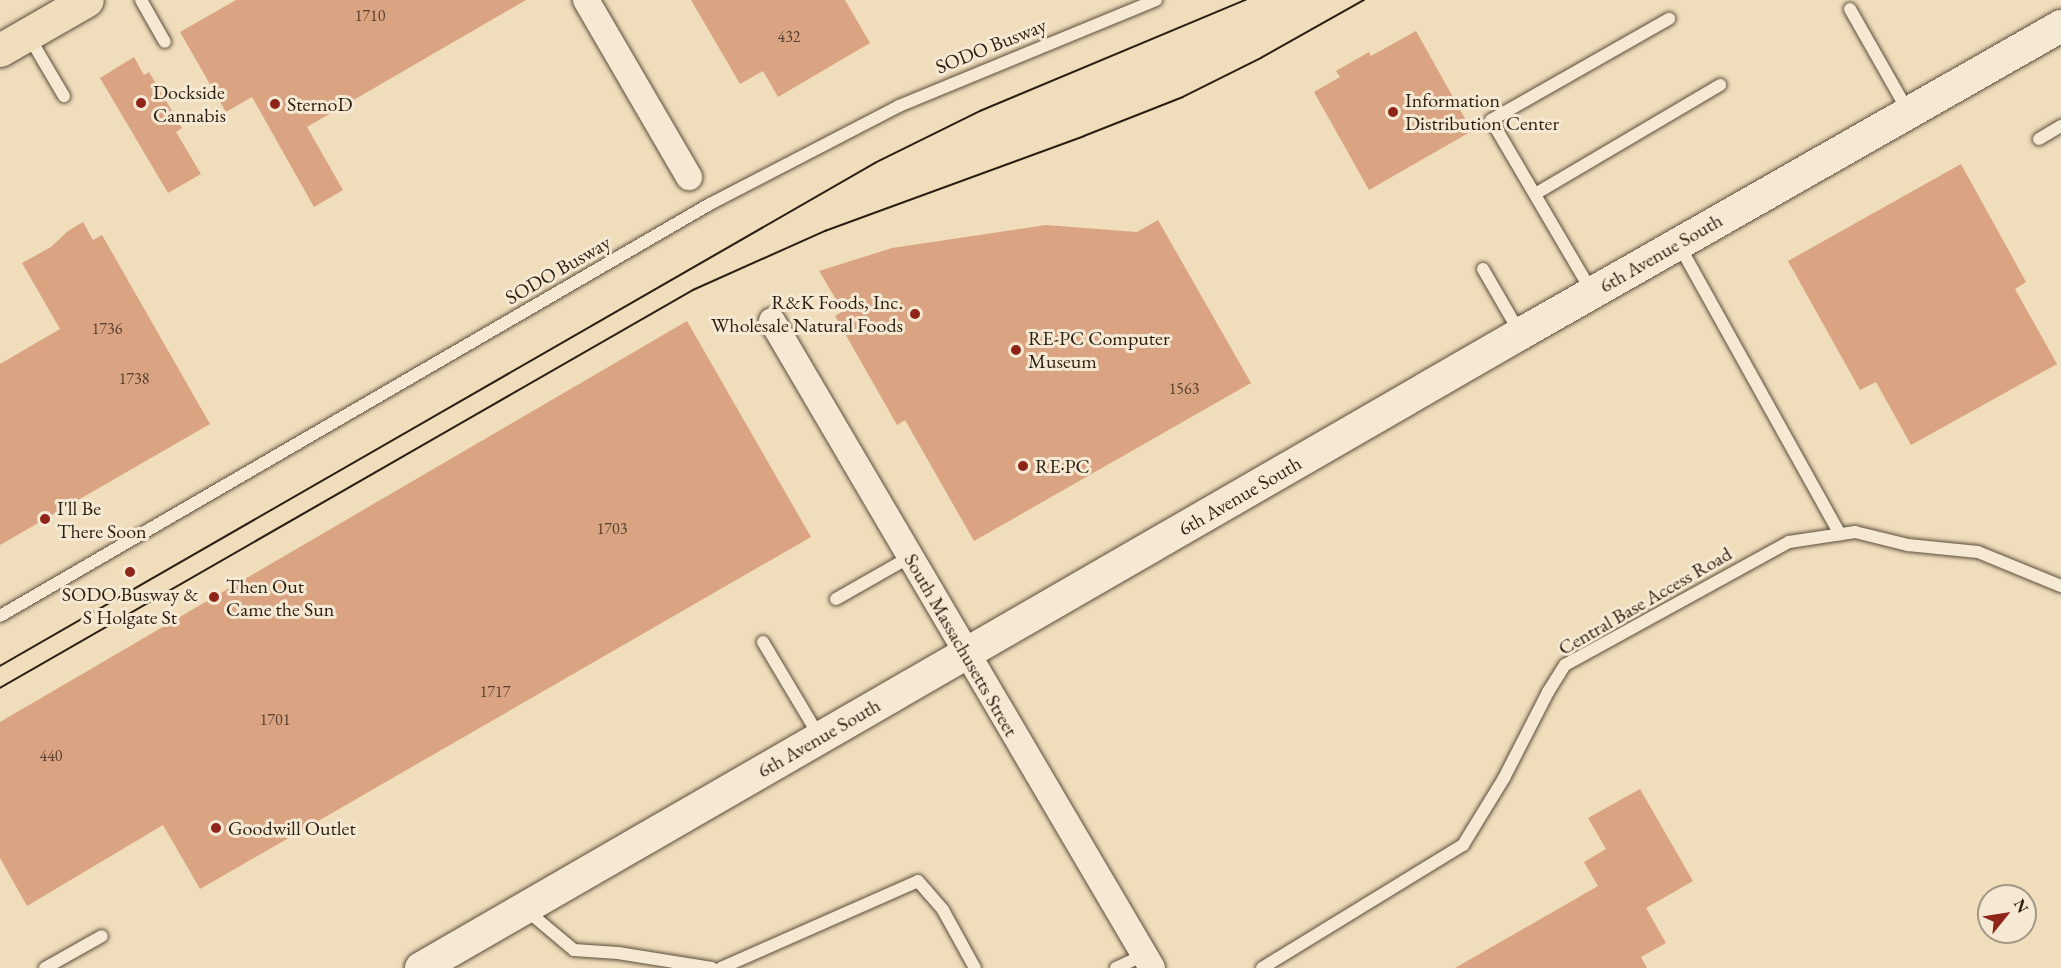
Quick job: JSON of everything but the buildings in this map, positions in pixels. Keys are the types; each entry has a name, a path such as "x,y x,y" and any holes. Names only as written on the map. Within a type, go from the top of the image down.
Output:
{"main road":[{"path":"0,50 87,0"}],"street":[{"path":"586,0 688,177"},
{"name":"6th Avenue South","path":"421,968 1908,111 2061,26"},
{"name":"South Massachusetts Street","path":"772,321 1148,962"}],"lane":[{"path":"141,0 165,42"},
{"name":"SODO Busway","path":"0,616 710,204 898,105 1156,0"},
{"path":"1850,9 1908,111"},
{"path":"1593,293 1491,120 1669,19"},
{"path":"28,34 64,96"},
{"path":"1535,194 1720,85"},
{"path":"2039,139 2061,126"},
{"path":"1678,244 1840,534"},
{"path":"1483,269 1520,334"},
{"name":"Central Base Access Road","path":"1262,968 1463,845 1504,778 1548,692 1565,665 1789,542 1855,531 1908,545 1978,552 2061,586"},
{"path":"836,599 910,557"},
{"path":"763,642 819,738"},
{"path":"721,968 918,881 944,910 975,968"},
{"path":"524,908 574,950 618,953 712,968"},
{"path":"45,968 102,936"},
{"path":"1116,968 1148,962"}],"tram line":[{"path":"0,666 875,163 980,111 1246,0"},
{"path":"0,688 693,290 825,231 1084,136 1183,97 1261,58 1364,0"}],"place":[{"name":"Dockside Cannabis","path":"141,103"},
{"name":"SternoD","path":"275,104"},
{"name":"Information Distribution Center","path":"1393,112"},
{"name":"R&K Foods, Inc. Wholesale Natural Foods","path":"915,314"},
{"name":"RE-PC Computer Museum","path":"1016,350"},
{"name":"RE∙PC","path":"1023,466"},
{"name":"I'll Be There Soon","path":"45,519"},
{"name":"SODO Busway & S Holgate St","path":"130,572"},
{"name":"Then Out Came the Sun","path":"214,597"},
{"name":"Goodwill Outlet","path":"216,828"}]}
